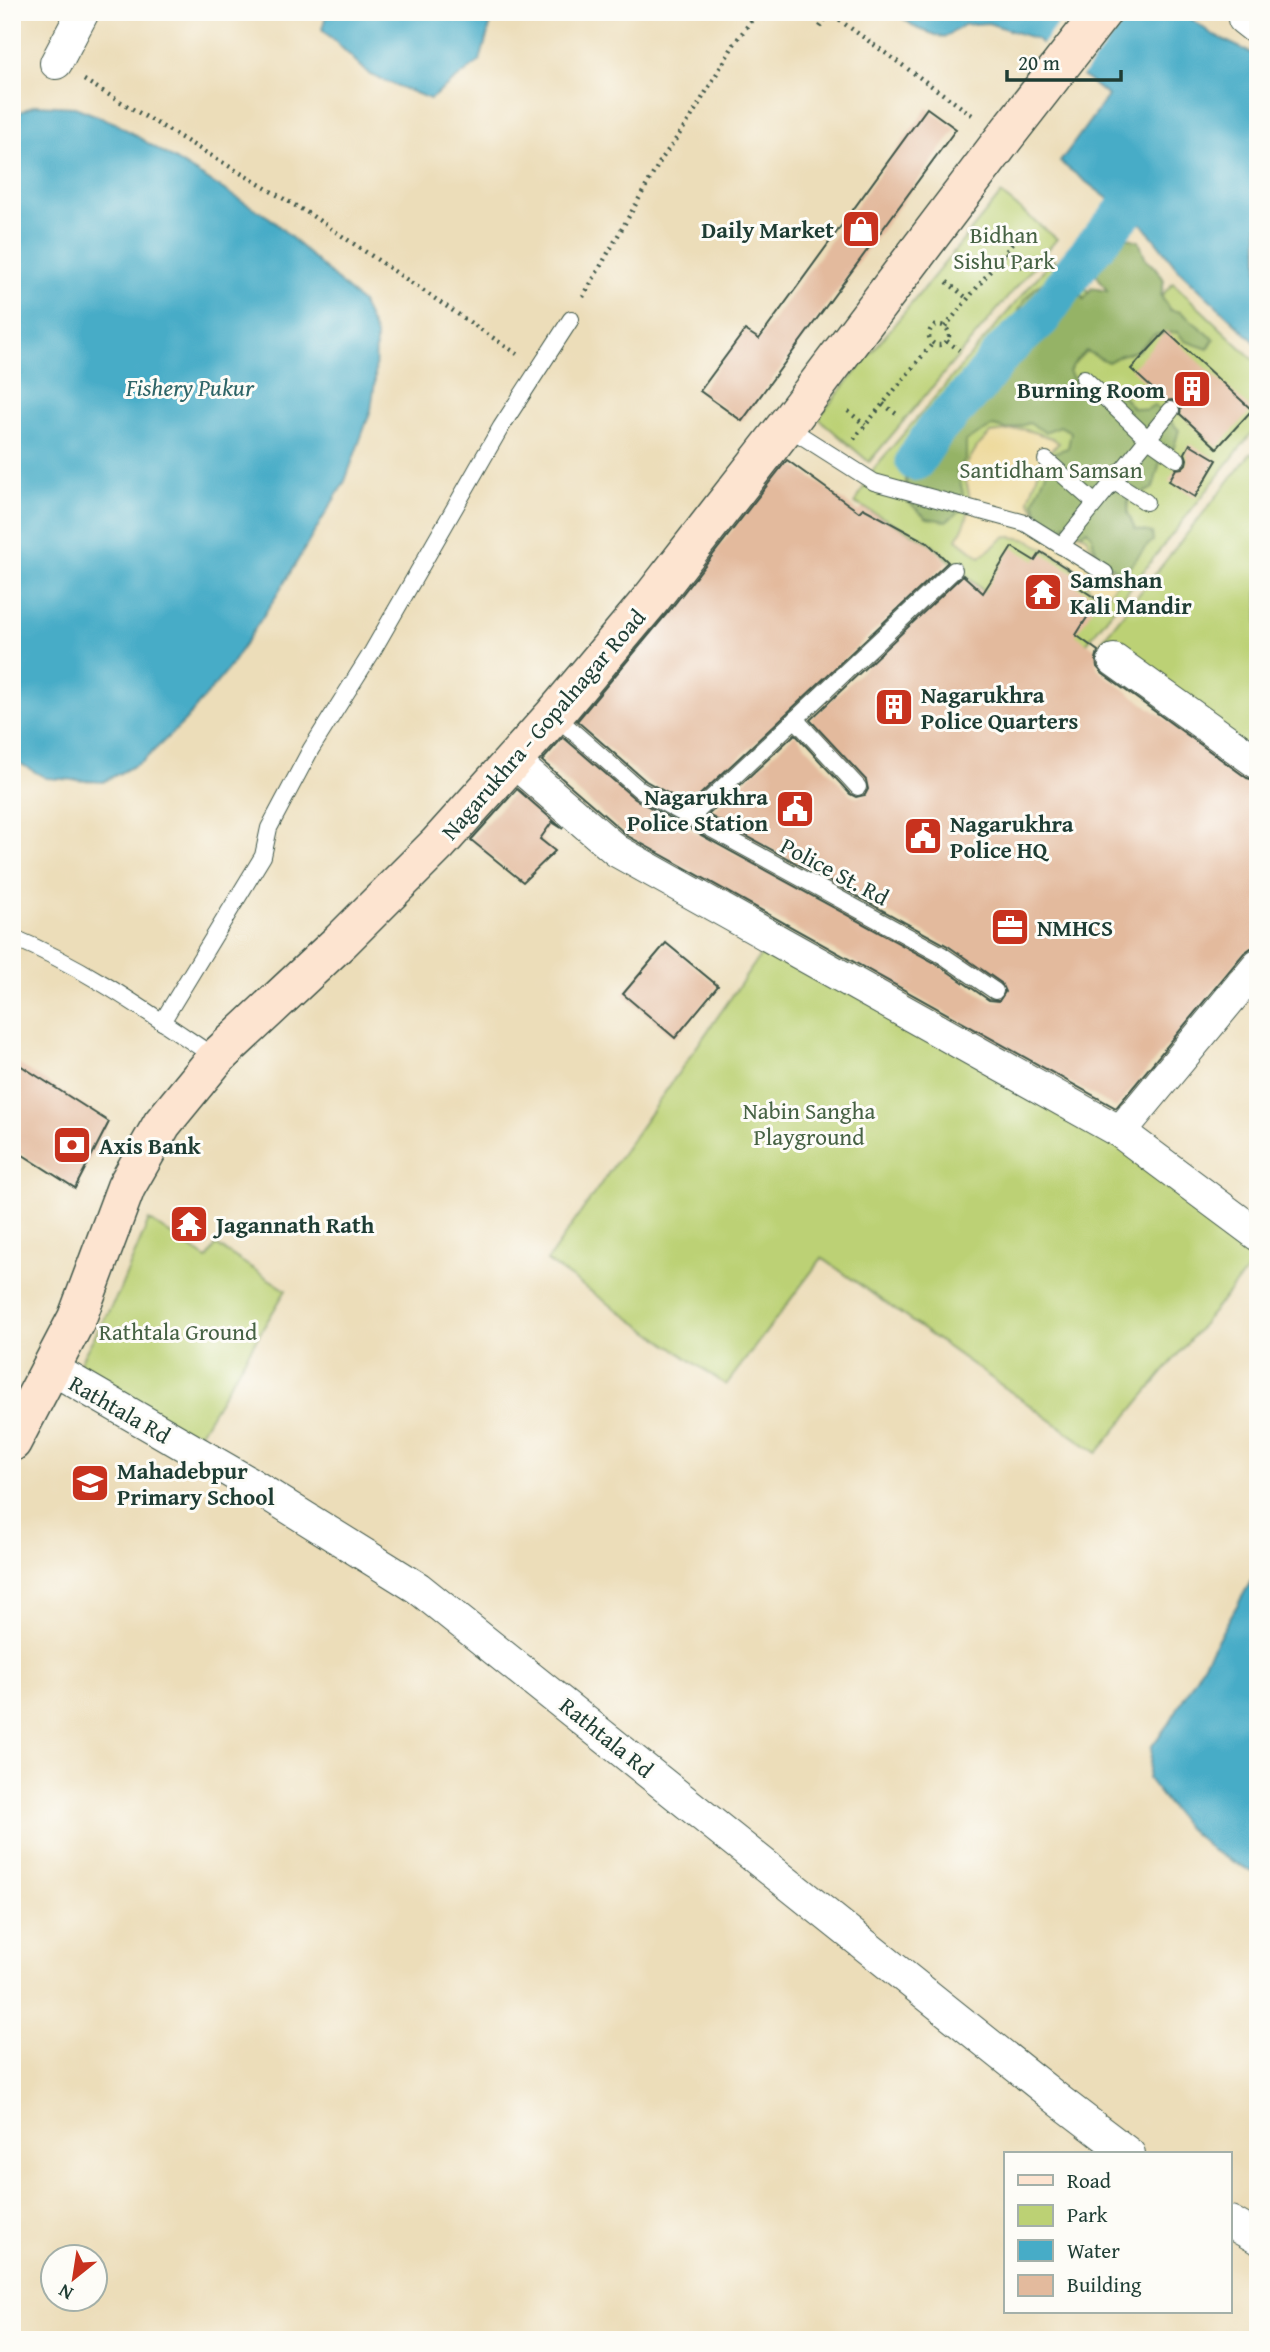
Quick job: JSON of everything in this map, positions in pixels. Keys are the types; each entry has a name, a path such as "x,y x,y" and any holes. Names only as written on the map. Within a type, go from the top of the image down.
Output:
{"main road":[{"name":"Nagarukhra - Gopalnagar Road","path":"12,1442 77,1318 126,1187 162,1124 216,1058 341,941 428,853 554,715 652,598 1102,12"}],"street":[{"path":"56,62 83,12"},
{"path":"1114,660 1258,763"},
{"path":"513,761 617,851 1121,1132 1258,1235"},
{"path":"1121,1132 1258,965"},
{"name":"Rathtala Rd","path":"51,1368 248,1482 418,1588 1050,2094 1126,2152"},
{"path":"1232,2223 1258,2238"}],"lane":[{"path":"162,1022 263,856 269,828 311,749 372,652 495,438 570,319"},
{"path":"1084,378 1147,438 1177,459"},
{"path":"1060,545 1171,410"},
{"path":"786,426 874,482 1025,523 1105,573"},
{"path":"1046,460 1095,503"},
{"path":"1114,481 1146,502"},
{"path":"690,818 954,570"},
{"name":"Police St. Rd","path":"554,715 640,790 942,954 995,991"},
{"path":"795,719 858,787"},
{"path":"12,937 64,960 115,990 216,1058"}],"path":[{"path":"570,319 661,160 690,120 736,41 758,12"},
{"path":"820,27 829,12 1004,138"},
{"path":"56,62 311,215 538,369"},
{"path":"945,327 1024,229"},
{"path":"1005,253 1023,267"},
{"path":"947,282 968,299"},
{"path":"940,324 949,332 947,341 943,344 933,343 928,334 930,328 940,324"},
{"path":"947,341 959,350"},
{"path":"838,458 933,343"},
{"path":"883,404 899,416"},
{"path":"848,411 865,425"}],"green space":[{"name":"Bidhan Sishu Park","path":"1001,194 1057,239 869,462 818,418"},
{"path":"1111,233 1139,241 1146,260 1157,269 1164,280 1161,296 1170,310 1181,312 1214,339 1208,349 1185,341 1177,332 1154,335 1137,351 1108,362 1086,351 1069,371 1076,384 1114,386 1133,408 1146,410 1154,405 1179,430 1174,447 1160,462 1153,488 1128,501 1128,513 1135,529 1152,533 1153,541 1124,573 1098,555 1092,536 1087,530 1080,534 1065,524 1062,531 1056,529 1047,524 1038,512 1034,501 1055,452 1068,448 1071,432 1060,426 1045,432 1029,423 1009,430 993,426 966,441 966,459 957,471 963,493 961,510 946,521 927,518 906,500 909,447 929,416 958,397 994,337 1012,326 1024,300 1035,288 1051,277 1070,284 1084,299 1092,288 1107,291 1094,271 1091,259 1097,244"},
{"name":"Santidham Samsan","path":"1053,259 1132,329 1173,283 1258,364 1258,425 1072,662 991,598 931,543 855,503 875,467"},
{"path":"1251,453 1258,458 1258,755 1101,642"},
{"name":"Nabin Sangha Playground","path":"767,946 1117,1139 1258,1244 1258,1257 1097,1453 822,1258 726,1385 547,1261"},
{"name":"Rathtala Ground","path":"149,1220 207,1259 216,1245 286,1290 197,1438 76,1369 118,1294"}],"sand":[{"path":"1023,429 1052,438 1059,443 1043,457 1029,500 1046,528 1056,533 1069,530 1086,536 1100,560 1122,576 1104,599 1091,590 1070,564 1029,540 1006,536 980,557 957,539 969,506 968,490 962,472 977,447 991,433"}],"water":[{"path":"327,12 494,12 480,61 430,99 370,75 322,29"},
{"path":"895,12 1182,12 1213,35 1258,56 1258,345 1179,270 1144,226 1060,162 1108,96 1036,39 988,23 964,25 944,38 916,28"},
{"name":"Fishery Pukur","path":"35,105 75,107 115,123 270,218 362,303 376,335 375,382 371,410 345,481 277,595 229,668 185,721 143,761 103,782 46,778 12,759 12,116"},
{"path":"1258,1569 1258,1875 1213,1851 1186,1827 1148,1779 1152,1746 1171,1720"}],"pier":[{"path":"1066,12 1132,12 1080,79 1040,47"}],"building":[{"name":"Daily Market","path":"927,108 956,129 742,421 700,391 745,330 759,339"},
{"name":"Burning Room","path":"1166,331 1252,410 1217,448 1180,414 1181,407 1178,402 1166,401 1131,369"},
{"path":"1190,444 1217,460 1195,497 1169,481 1176,469 1186,464 1185,453"},
{"path":"787,460 859,512 863,508 928,543 948,562 689,805 646,781 577,721 669,611"},
{"name":"Nagarukhra Police HQ","path":"1012,547 1035,561 1041,552 1079,576 1074,584 1098,600 1076,635 1098,651 1097,667 1103,674 1247,778 1258,781 1258,947 1244,953 1116,1108 628,836 542,761 563,737 635,799 937,964 989,1000 999,1001 1005,992 1001,983 948,946 708,815 795,734 850,794 856,797 865,795 868,789 866,780 810,720 963,575 983,593"},
{"path":"517,789 563,829 552,822 540,839 555,851 523,882 471,840"},
{"path":"666,943 718,986 675,1038 623,994"},
{"path":"12,1060 109,1122 75,1188 12,1148"}],"waterway":[{"path":"915,461 936,429 979,384 1003,352 1041,318 1080,263 1160,170"}],"place":[{"name":"Daily Market","path":"861,229"},
{"name":"Burning Room","path":"1192,389"},
{"name":"Samshan Kali Mandir","path":"1043,592"},
{"name":"Nagarukhra Police Quarters","path":"894,707"},
{"name":"Nagarukhra Police Station","path":"795,809"},
{"name":"Nagarukhra Police HQ","path":"923,836"},
{"name":"NMHCS","path":"1010,927"},
{"name":"Axis Bank","path":"72,1145"},
{"name":"Jagannath Rath","path":"189,1224"},
{"name":"Mahadebpur Primary School","path":"90,1483"}]}
